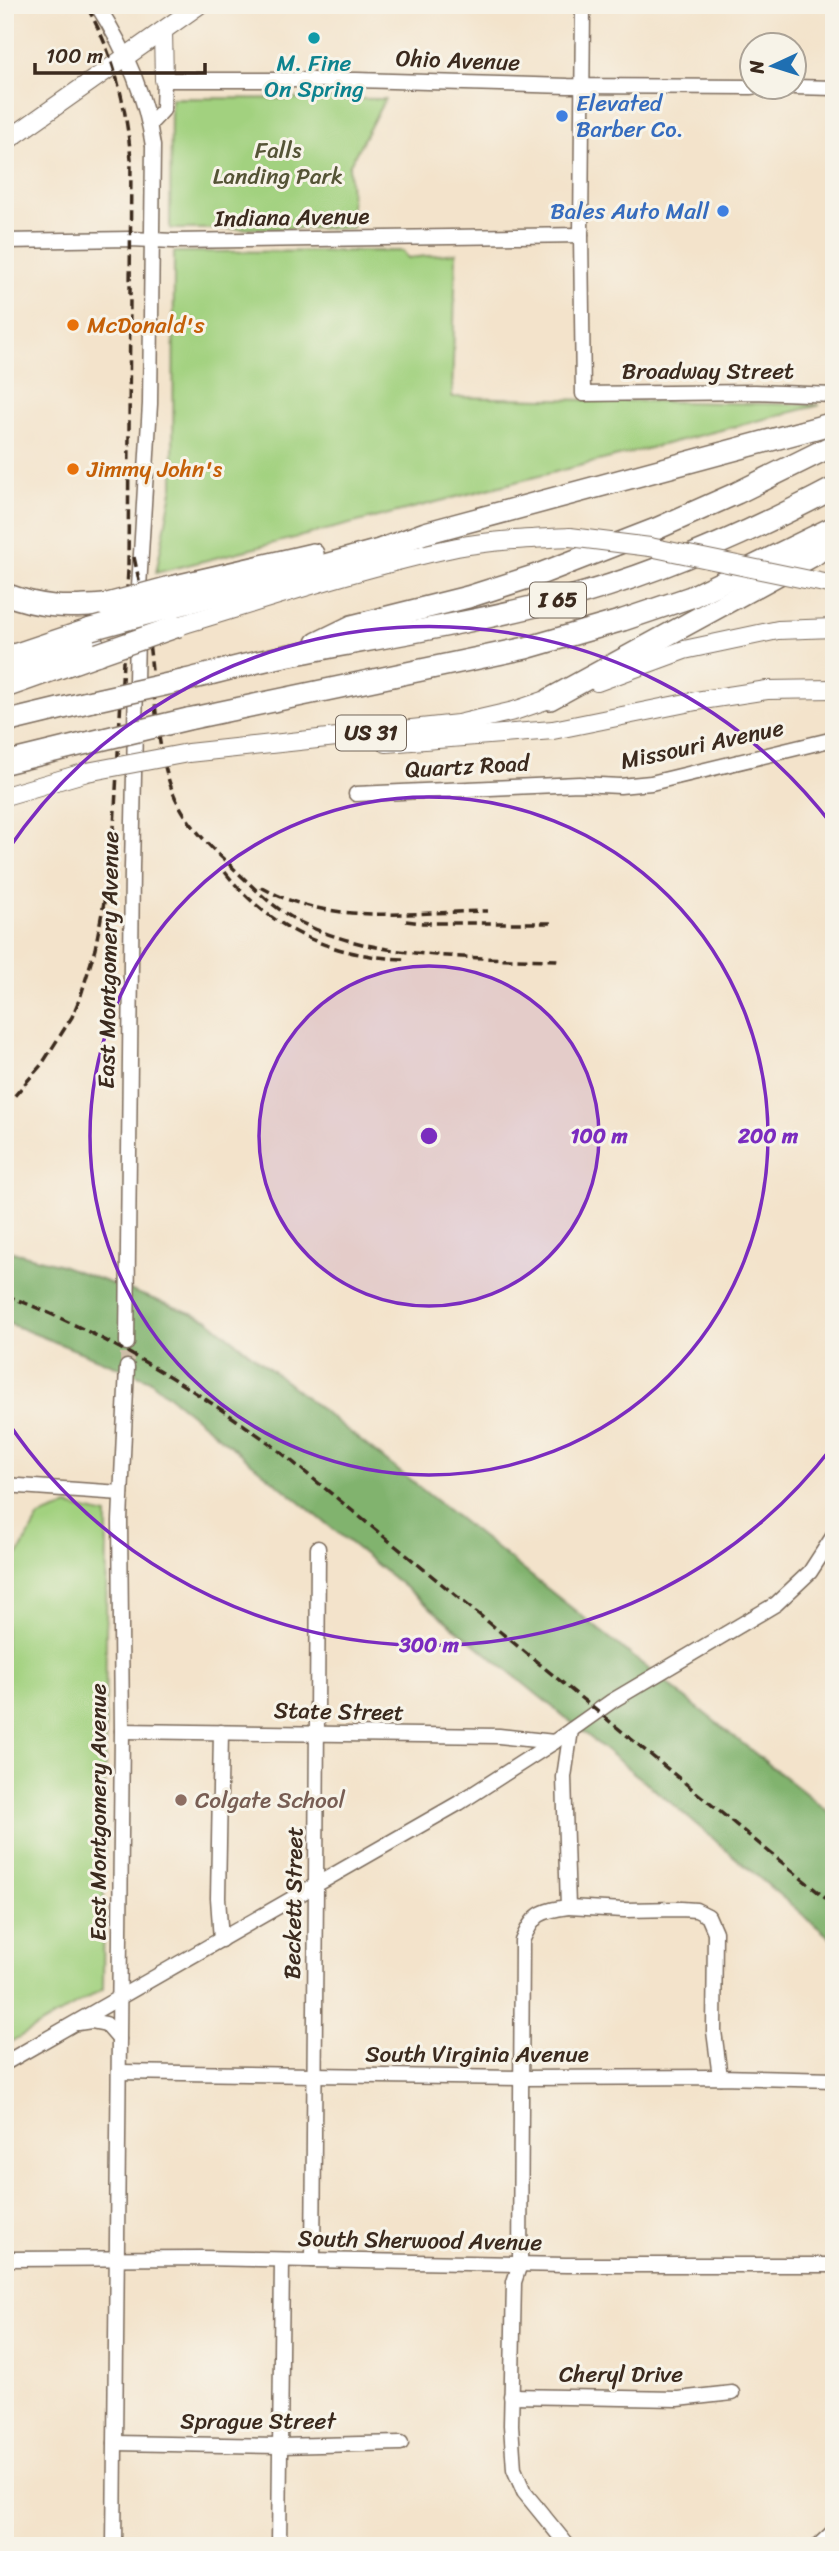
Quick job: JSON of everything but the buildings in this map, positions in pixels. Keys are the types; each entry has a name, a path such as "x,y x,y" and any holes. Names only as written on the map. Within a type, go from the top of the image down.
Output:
{"highway":[{"path":"5,687 172,607 375,539 425,533 834,423"},
{"path":"292,655 352,626 468,597 540,574 656,529 834,445"},
{"name":"I 65","path":"5,722 292,655 434,629 560,600 635,576 705,549 834,488"},
{"name":"I 65","path":"5,762 188,719 526,648 611,624 691,597 811,547 834,527"},
{"path":"550,699 811,547 834,540"},
{"path":"5,594 34,605 172,607"},
{"path":"5,658 95,643"}],"main road":[{"path":"5,142 199,5"},
{"path":"163,31 164,80"},
{"path":"172,607 386,566 458,547 516,539 569,537 650,547 834,585"},
{"name":"US 31","path":"5,796 87,772 188,753 458,724 550,699 684,650 778,630 826,628"},
{"path":"5,673 95,643"},
{"path":"260,744 309,748 486,737 553,730 696,701 766,690 834,689"}],"street":[{"path":"97,5 125,57 150,124 163,110 164,80"},
{"path":"581,235 583,5"},
{"name":"Ohio Avenue","path":"164,80 355,80 738,87"},
{"path":"808,88 834,88"},
{"name":"East Montgomery Avenue","path":"127,1343 132,868 139,577 150,404 153,170 150,124"},
{"name":"Indiana Avenue","path":"10,240 153,241 581,235"},
{"name":"Broadway Street","path":"581,235 583,394 755,392 834,395"},
{"name":"Missouri Avenue","path":"579,784 621,786 651,783 834,739"},
{"name":"Quartz Road","path":"356,794 579,784"},
{"name":"East Montgomery Avenue","path":"114,2546 122,1731 121,1493 127,1367"},
{"path":"5,1485 121,1493"},
{"path":"5,2063 459,1803 612,1701 776,1604 810,1572 834,1535"},
{"name":"Beckett Street","path":"313,2260 318,1548"},
{"path":"568,1906 564,1777 571,1730"},
{"name":"State Street","path":"122,1731 499,1736 554,1742"},
{"path":"221,1732 218,1898 221,1940"},
{"path":"568,2546 537,2510 518,2479 512,2454 514,2282 520,2264 522,1941 529,1925 544,1910 568,1906 624,1910 696,1910 708,1916 715,1931 714,2031 720,2077"},
{"path":"74,2024 91,2021 106,2024 114,2030 119,2039"},
{"name":"South Virginia Avenue","path":"119,2072 834,2080"},
{"name":"South Sherwood Avenue","path":"5,2259 834,2265"},
{"path":"279,2546 282,2260"},
{"name":"Cheryl Drive","path":"511,2396 678,2399 732,2393"},
{"name":"Sprague Street","path":"115,2443 280,2446 401,2442"},
{"path":"818,2546 834,2531"}],"green space":[{"name":"Falls Landing Park","path":"171,98 385,99 349,166 353,228 170,229"},
{"path":"403,251 408,258 456,253 452,397 820,405 156,573 173,486 174,252"},
{"path":"5,1250 58,1264 207,1319 834,1816 834,1941 671,1803 148,1379 5,1322"},
{"path":"68,1506 107,1515 103,1989 5,2045 5,1578 39,1517"}],"tunnel":[{"path":"127,1343 127,1367"}],"railway":[{"path":"5,1107 42,1064 72,1017 81,995 95,949 109,876 114,827 128,570 131,159 117,80 104,42 86,5"},
{"path":"134,557 147,627 157,720 166,771 181,808 202,838 219,855 281,911 330,935 361,944 427,954 558,960"},
{"path":"225,872 242,892 262,909 304,936 352,953 404,959"},
{"path":"261,887 287,899 342,912 401,914 488,911"},
{"path":"406,921 553,923"},
{"path":"5,1295 76,1326 144,1361 209,1401 272,1445 834,1905"}],"place":[{"name":"M. Fine On Spring","path":"314,38"},
{"name":"Elevated Barber Co.","path":"562,116"},
{"name":"Bales Auto Mall","path":"723,211"},
{"name":"McDonald's","path":"73,325"},
{"name":"Jimmy John's","path":"73,469"},
{"name":"Colgate School","path":"181,1800"}]}
